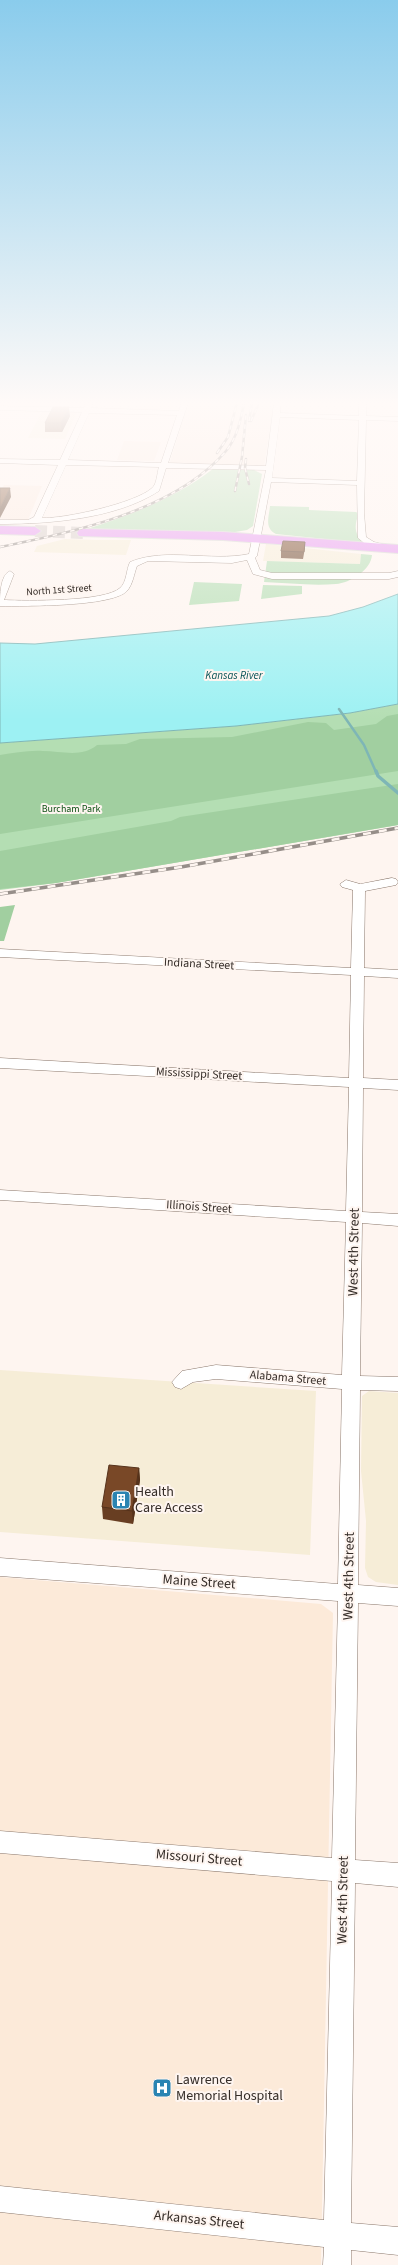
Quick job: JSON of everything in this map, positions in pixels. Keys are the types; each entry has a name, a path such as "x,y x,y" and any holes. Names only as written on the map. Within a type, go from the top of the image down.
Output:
{"highway":[{"path":"0,530 35,526"},
{"path":"83,533 258,538 394,551"}],"street":[{"path":"35,526 43,509"},
{"path":"0,522 35,526 103,509"},
{"path":"263,509 255,555 250,558 256,572 272,576 389,576 398,574"},
{"path":"360,509 363,539 371,544 394,551"},
{"name":"North 1st Street","path":"0,603 30,603 97,598 119,593 125,588 133,564 141,559 154,557 232,560 250,558"},
{"path":"0,599 10,574"},
{"path":"346,884 359,888 392,882"},
{"name":"West 4th Street","path":"337,2265 359,888"},
{"name":"Indiana Street","path":"0,954 398,974"},
{"name":"Mississippi Street","path":"0,1063 398,1085"},
{"name":"Illinois Street","path":"0,1195 398,1220"},
{"name":"Alabama Street","path":"181,1382 188,1376 216,1372 398,1384"},
{"name":"Maine Street","path":"0,1567 398,1597"},
{"name":"Missouri Street","path":"0,1842 398,1874"},
{"name":"Arkansas Street","path":"0,2199 398,2241"}],"shaded area":[{"path":"0,509 33,509 28,520 0,519"},
{"path":"65,539 131,540 126,555 34,552 37,546"},
{"path":"266,544 361,554 360,564 263,561"},
{"path":"0,1370 316,1391 310,1555 0,1532"},
{"path":"369,1391 398,1393 398,1585 376,1582 368,1577 365,1568 366,1521 361,1471 362,1396"},
{"name":"Lawrence Memorial Hospital","path":"0,1577 321,1604 333,1613 321,2265 0,2265"}],"green space":[{"path":"143,509 256,509 253,526 247,530 235,532 84,530"},
{"path":"270,509 309,509 309,510 356,512 359,514 356,522 357,533 364,543 276,534 270,529 268,518"},
{"path":"361,554 372,555 368,566 359,575 342,583 318,585 264,582 267,561 360,564"},
{"path":"194,582 242,584 239,601 189,605"},
{"path":"263,585 302,586 302,594 261,599"},
{"name":"Burcham Park","path":"398,704 398,825 56,883 0,890 0,743 236,726 350,713"},
{"path":"398,714 398,771 0,834 0,755 32,751 78,753 91,749 97,745 126,744 140,739 232,737 308,722 326,723 334,730 376,724 387,716"},
{"path":"398,784 398,825 56,883 0,889 0,851 171,821 180,817"},
{"path":"15,905 4,941 0,941 0,907"}],"water":[{"name":"Kansas River","path":"398,594 398,704 350,713 236,726 0,743 0,643 35,644 329,616 363,607"}],"building":[{"path":"283,541 305,542 304,552 281,551"},
{"name":"Health Care Access","path":"109,1465 139,1468 132,1511 102,1507"}],"waterway":[{"path":"339,709 364,745 376,772"},
{"path":"376,771 378,776 398,793"}],"tunnel":[{"path":"35,531 83,533"}],"railway":[{"path":"0,547 90,526 139,509"},
{"path":"0,894 181,867 398,828"}],"place":[{"name":"Health Care Access","path":"121,1500"},
{"name":"Lawrence Memorial Hospital","path":"162,2088"}]}
